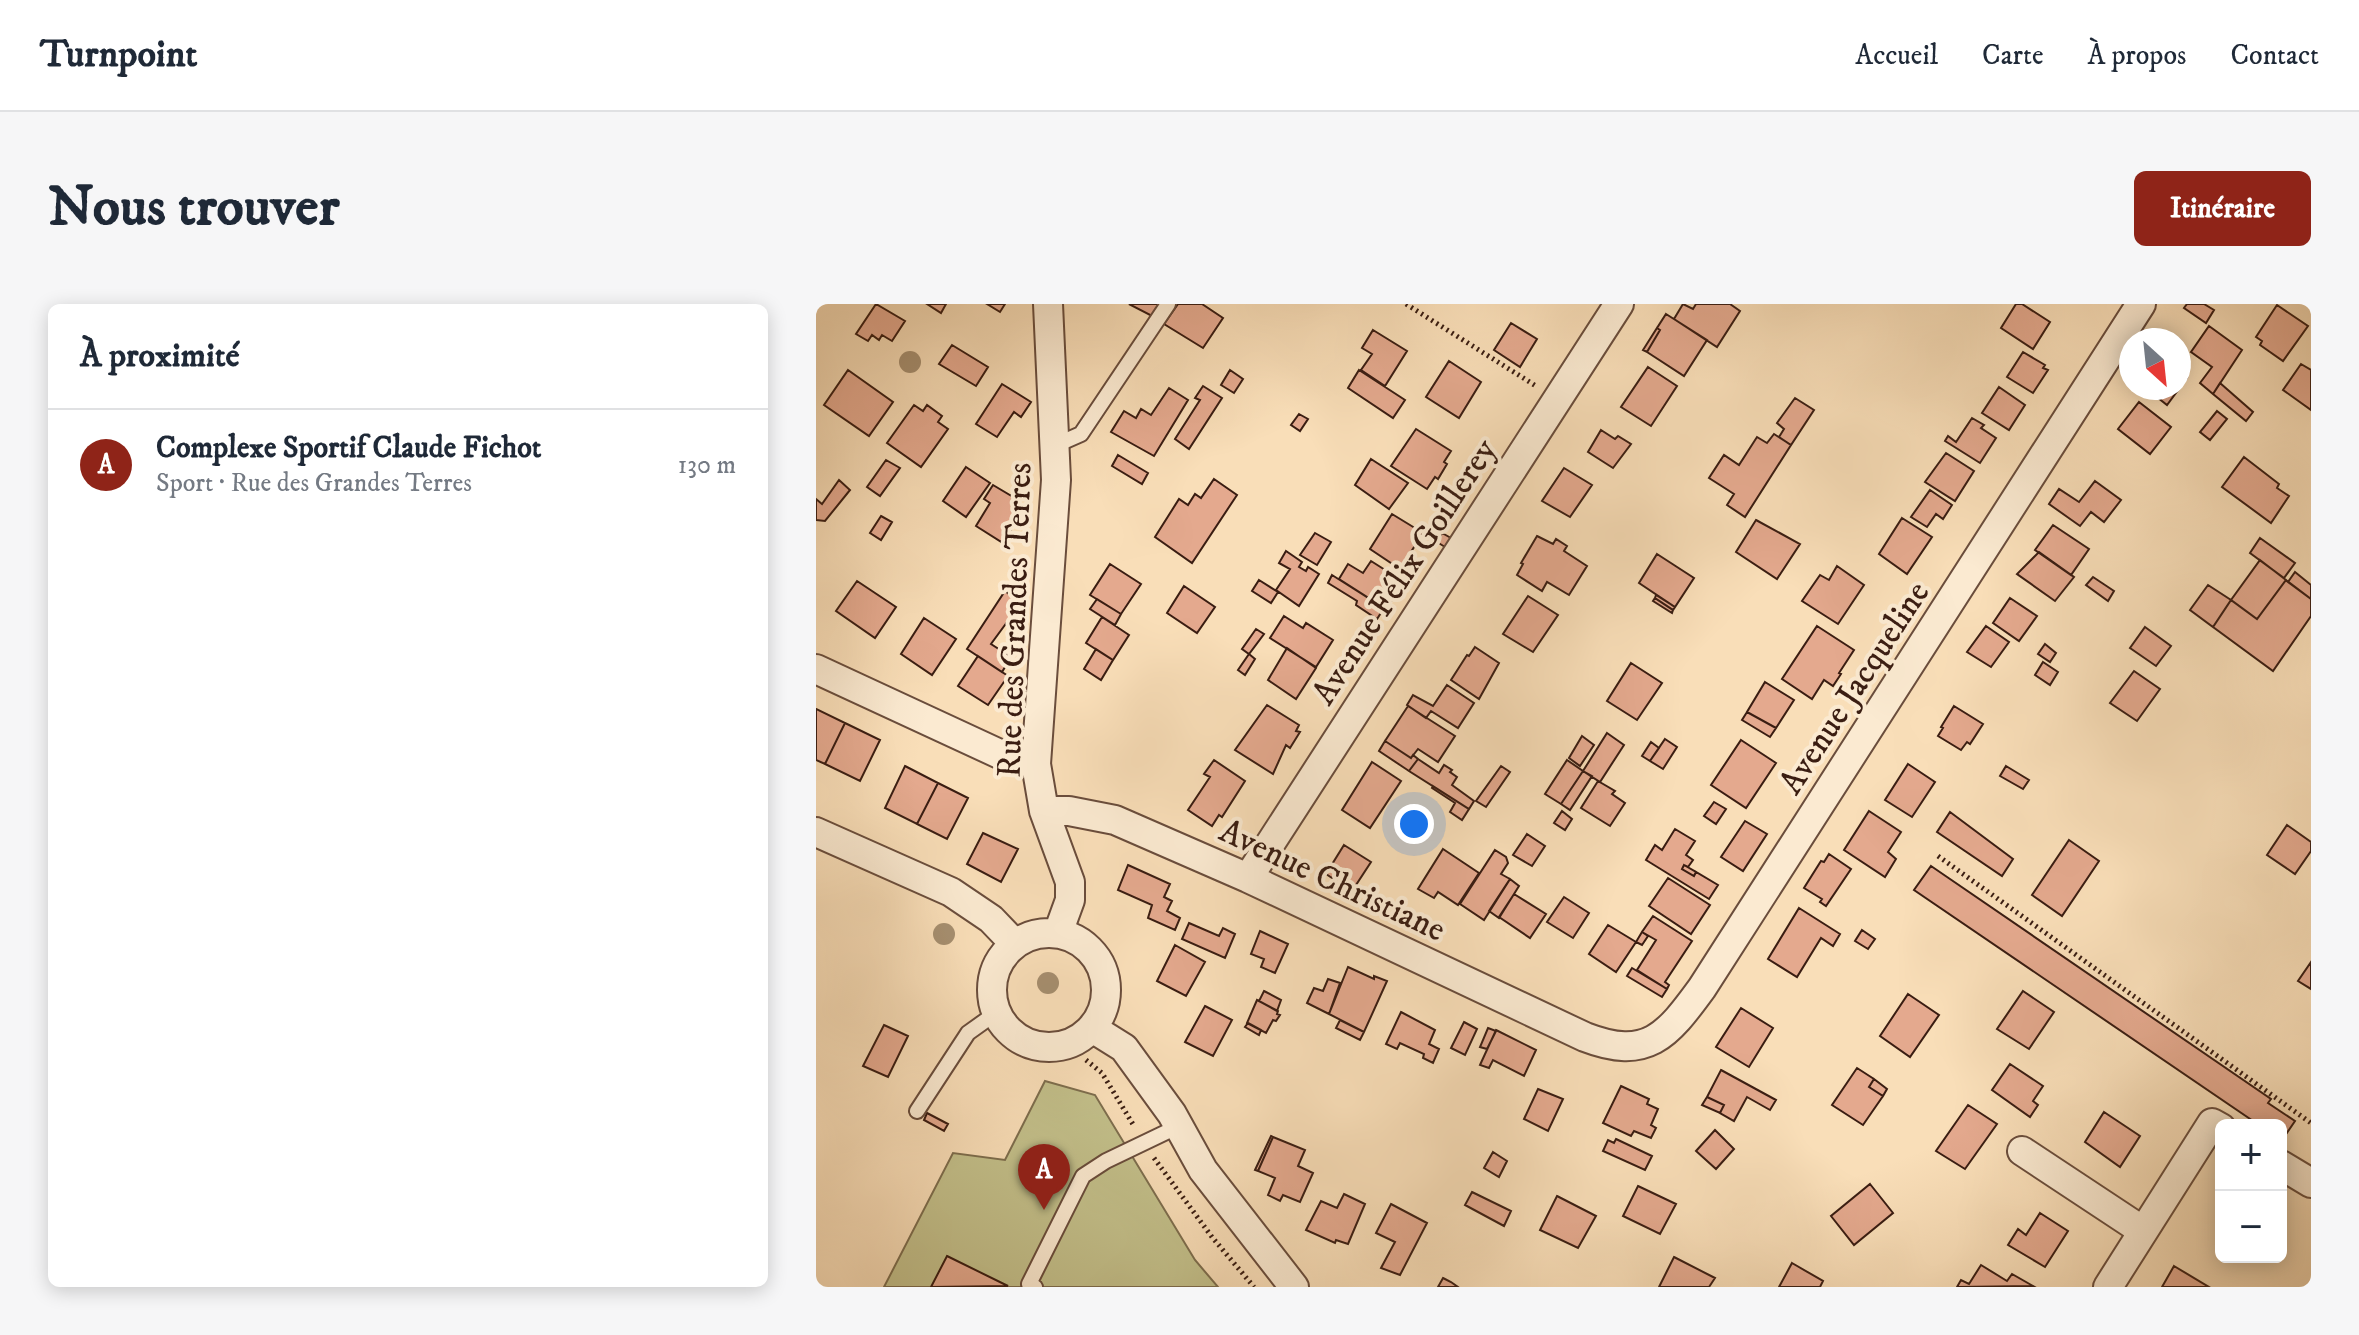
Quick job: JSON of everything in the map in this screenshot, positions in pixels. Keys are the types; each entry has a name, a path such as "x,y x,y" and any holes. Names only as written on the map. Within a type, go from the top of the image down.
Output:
{"street":[{"name":"Rue des Grandes Terres","path":"1048,304 1056,445 1036,764 1044,811 1070,882 1070,900 1058,933"},
{"name":"Avenue Félix Goillerey","path":"1248,878 1619,304"},
{"name":"Avenue Jacqueline","path":"1585,1037 1622,1047 1650,1043 1677,1022 1702,988 2141,304"},
{"path":"816,669 1006,757 1036,764"},
{"name":"Avenue Christiane","path":"1044,811 1069,811 1115,820 1248,878 1585,1037"},
{"path":"816,832 951,892 991,919 1014,943"},
{"path":"1043,932 1058,933 1088,947 1099,961 1105,977 1106,995 1102,1013 1092,1028 1077,1040 1040,1047 1022,1041 1006,1029 996,1013 991,995 993,975 1001,957 1014,943 1043,932"},
{"path":"1092,1028 1124,1048 1179,1126 1203,1170 1294,1287"},
{"path":"2108,1287 2212,1123 2215,1125"},
{"path":"2022,1151 2143,1231"},
{"path":"2287,1169 2311,1183"}],"lane":[{"path":"1056,445 1081,434 1168,304"},
{"path":"917,1111 968,1033 996,1013"},
{"path":"1035,1287 1029,1284 1083,1176 1179,1126"}],"path":[{"path":"1406,304 1557,400"},
{"path":"1938,856 2311,1123"},
{"path":"1067,1044 1102,1073 1145,1143 1212,1237 1254,1287"}],"shaded area":[{"path":"1045,1081 1095,1095 1195,1260 1218,1287 884,1287 953,1153 1005,1160"}],"building":[{"path":"876,304 905,321 892,341 882,335 879,340 872,335 868,341 856,334"},
{"path":"927,304 946,304 941,313"},
{"path":"987,304 1005,304 1000,312"},
{"path":"1129,304 1160,304 1152,316"},
{"path":"1178,304 1202,304 1223,318 1203,348 1164,324"},
{"path":"1683,304 1693,309 1696,304 1730,304 1740,311 1717,347 1674,319"},
{"path":"2016,304 2022,304 2050,322 2033,349 2001,328"},
{"path":"2187,304 2204,304 2214,310 2206,323 2184,308"},
{"path":"2277,305 2308,326 2283,361 2260,345 2262,341 2256,337"},
{"path":"1666,314 1707,340 1684,376 1647,352"},
{"path":"1511,323 1537,339 1520,367 1494,350"},
{"path":"2209,326 2242,350 2213,394 2200,383 2212,367 2191,352"},
{"path":"1657,328 1660,330 1647,352 1643,350"},
{"path":"1373,330 1407,351 1385,386 1361,370 1372,354 1362,348"},
{"path":"952,345 988,367 976,386 939,364"},
{"path":"2023,352 2048,370 2033,393 2007,377"},
{"path":"1449,361 1481,382 1459,418 1426,397"},
{"path":"2301,364 2311,370 2311,410 2283,390"},
{"path":"1648,367 1677,386 1651,426 1621,407"},
{"path":"848,370 893,402 869,436 824,405"},
{"path":"1230,370 1243,379 1234,393 1221,385"},
{"path":"1359,370 1405,400 1393,418 1348,388"},
{"path":"2220,383 2253,412 2246,421 2213,394"},
{"path":"1002,384 1031,402 1021,417 1014,412 997,437 976,424"},
{"path":"1203,386 1222,398 1189,449 1175,439 1200,400 1195,398"},
{"path":"1999,387 2025,405 2009,430 1982,413"},
{"path":"1169,388 1188,400 1154,456 1111,432 1124,411 1136,418 1141,409 1151,415"},
{"path":"1795,398 1814,410 1791,445 1779,437 1784,429 1777,423"},
{"path":"2139,402 2171,427 2150,454 2118,429"},
{"path":"914,405 923,411 927,405 942,416 938,422 948,429 921,467 887,443"},
{"path":"2217,411 2227,419 2210,440 2200,432"},
{"path":"1299,414 1308,419 1300,431 1291,425"},
{"path":"1972,418 1996,438 1980,463 1945,441 1948,436 1956,442"},
{"path":"1416,429 1451,451 1438,479 1435,477 1427,489 1391,466"},
{"path":"1601,430 1631,444 1613,468 1588,452"},
{"path":"1774,434 1791,445 1745,517 1727,505 1734,494 1709,478 1724,455 1739,465 1757,437 1767,443"},
{"path":"1946,453 1974,471 1955,501 1925,482"},
{"path":"1118,455 1148,473 1142,484 1112,466"},
{"path":"2244,457 2279,484 2277,488 2289,496 2271,523 2222,487"},
{"path":"1371,459 1408,483 1389,509 1355,485"},
{"path":"886,460 900,468 880,496 867,487"},
{"path":"966,467 990,483 966,517 943,501"},
{"path":"1564,468 1592,485 1570,517 1542,501"},
{"path":"1214,479 1237,495 1192,563 1155,537 1179,499 1188,505 1195,494 1201,498"},
{"path":"839,480 850,490 825,521 816,520 816,499 822,504"},
{"path":"2095,481 2121,500 2104,522 2091,512 2080,526 2049,504 2059,489 2079,502"},
{"path":"993,485 1020,501 1015,508 1022,512 1003,543 976,526 990,503 984,499"},
{"path":"1930,490 1952,505 1943,519 1936,514 1927,527 1911,517"},
{"path":"1392,514 1423,533 1400,569 1370,549"},
{"path":"881,516 892,522 881,540 870,533"},
{"path":"1902,518 1932,537 1907,574 1879,554"},
{"path":"1756,520 1800,544 1777,579 1736,552"},
{"path":"2053,525 2089,549 2071,575 2035,550"},
{"path":"1315,533 1331,542 1317,565 1300,555"},
{"path":"1442,533 1451,538 1445,547 1437,542"},
{"path":"1537,536 1553,544 1556,539 1567,546 1564,551 1587,566 1569,595 1547,582 1542,591 1517,575"},
{"path":"2260,538 2295,563 2284,578 2250,553"},
{"path":"1286,551 1302,562 1299,567 1306,571 1308,567 1319,574 1299,606 1276,590 1290,569 1279,563"},
{"path":"2039,552 2074,577 2055,601 2017,574"},
{"path":"1657,554 1694,578 1675,607 1639,583"},
{"path":"2260,560 2286,580 2257,619 2231,600"},
{"path":"1371,561 1404,582 1386,609 1339,579 1348,564 1363,573"},
{"path":"1110,564 1141,584 1121,614 1090,595"},
{"path":"1837,566 1864,585 1838,624 1802,601 1820,575 1829,580"},
{"path":"2295,572 2311,585 2311,599 2288,582"},
{"path":"1332,575 1384,608 1377,619 1356,605 1357,601 1328,583"},
{"path":"2093,577 2114,591 2108,601 2086,585"},
{"path":"1259,580 1278,592 1271,603 1252,591"},
{"path":"2286,580 2311,599 2311,616 2273,671 2213,627 2231,600 2257,619"},
{"path":"857,581 896,607 875,638 836,611"},
{"path":"2208,585 2231,600 2213,627 2190,610"},
{"path":"1184,586 1215,607 1197,633 1167,613"},
{"path":"1005,591 1021,603 991,644 1011,657 1002,672 967,649"},
{"path":"1656,595 1675,607 1673,610 1655,598"},
{"path":"1528,596 1558,615 1533,652 1503,634"},
{"path":"1655,598 1673,610 1672,613 1653,601"},
{"path":"2010,598 2037,616 2019,641 1993,623"},
{"path":"1097,599 1121,614 1115,625 1090,609"},
{"path":"1284,616 1303,628 1306,623 1333,640 1316,667 1270,638"},
{"path":"1102,617 1129,635 1113,660 1086,643"},
{"path":"924,618 956,639 932,675 901,654"},
{"path":"1817,626 1854,650 1833,686 1824,680 1812,699 1782,679"},
{"path":"1986,626 2009,642 1991,667 1967,652"},
{"path":"2145,627 2171,646 2156,666 2130,648"},
{"path":"1256,629 1264,634 1249,654 1242,649"},
{"path":"2045,644 2056,653 2050,662 2038,654"},
{"path":"1475,647 1499,663 1479,699 1451,680"},
{"path":"1287,648 1316,668 1296,699 1268,680"},
{"path":"1096,649 1113,660 1101,680 1084,669"},
{"path":"1249,654 1255,659 1245,675 1238,670"},
{"path":"978,656 1008,676 988,705 958,686"},
{"path":"2043,662 2058,672 2050,685 2035,675"},
{"path":"1631,663 1662,683 1637,720 1607,701"},
{"path":"2134,671 2160,689 2137,721 2110,703"},
{"path":"1765,682 1794,700 1776,728 1747,712"},
{"path":"1447,685 1474,703 1458,728 1431,711 1426,718 1407,705 1413,695 1433,706"},
{"path":"1267,705 1299,725 1296,731 1300,732 1290,748 1286,745 1273,774 1235,750"},
{"path":"1408,706 1455,736 1438,762 1418,749 1411,758 1385,741"},
{"path":"1954,706 1983,724 1970,744 1967,742 1961,750 1938,736"},
{"path":"816,709 845,723 825,764 816,760"},
{"path":"1747,712 1776,728 1770,737 1742,720"},
{"path":"845,723 880,740 860,781 825,764"},
{"path":"1607,733 1624,745 1600,782 1583,771"},
{"path":"1582,736 1594,745 1580,766 1569,758"},
{"path":"1665,739 1677,747 1663,769 1650,761"},
{"path":"1741,740 1776,763 1746,808 1711,785"},
{"path":"1385,741 1411,758 1413,755 1418,759 1409,771 1379,751"},
{"path":"1651,742 1659,748 1650,761 1642,756"},
{"path":"1418,759 1439,773 1444,765 1452,770 1450,772 1457,777 1452,785 1474,801 1469,809 1409,771"},
{"path":"1214,760 1245,781 1222,817 1219,815 1212,826 1188,810 1210,777 1204,774"},
{"path":"1567,760 1583,771 1561,804 1545,794"},
{"path":"1372,762 1401,781 1370,828 1342,810"},
{"path":"1908,764 1935,782 1912,817 1885,800"},
{"path":"905,766 938,783 917,824 885,808"},
{"path":"1501,766 1510,772 1486,807 1476,801"},
{"path":"2006,766 2029,780 2023,789 2000,776"},
{"path":"1583,771 1592,776 1570,810 1561,804"},
{"path":"1598,781 1615,791 1612,794 1625,803 1610,826 1581,808"},
{"path":"938,783 968,798 947,839 917,824"},
{"path":"1433,786 1469,809 1462,820 1450,812 1455,803"},
{"path":"1714,802 1726,809 1716,824 1704,816"},
{"path":"1562,811 1572,819 1565,830 1554,823"},
{"path":"1869,811 1901,832 1888,852 1896,859 1885,877 1844,850"},
{"path":"1950,812 2013,859 2002,876 1937,832"},
{"path":"1745,821 1767,834 1743,871 1721,857"},
{"path":"2287,825 2311,842 2311,851 2295,874 2267,855"},
{"path":"1675,829 1695,841 1686,855 1693,860 1682,869 1694,876 1696,872 1718,885 1709,899 1646,860 1655,845 1662,850"},
{"path":"983,833 1018,849 1001,882 967,864"},
{"path":"1527,834 1545,846 1532,866 1513,855"},
{"path":"2069,840 2099,861 2062,916 2032,895"},
{"path":"1344,845 1371,862 1352,891 1326,874"},
{"path":"1443,849 1479,873 1458,905 1438,892 1434,898 1418,889"},
{"path":"1495,850 1506,857 1508,863 1501,874 1510,879 1484,920 1460,904"},
{"path":"1829,854 1851,869 1826,906 1820,902 1822,899 1804,888"},
{"path":"1128,865 1170,884 1164,897 1172,901 1167,911 1180,918 1175,930 1148,918 1152,905 1118,890"},
{"path":"1684,865 1696,872 1694,876 1682,869"},
{"path":"1931,866 2271,1099 2268,1103 2295,1121 2287,1133 2287,1119 2250,1119 1914,890"},
{"path":"1668,878 1710,905 1691,934 1649,906"},
{"path":"1510,879 1519,886 1499,918 1489,911"},
{"path":"1514,894 1546,914 1530,938 1499,917"},
{"path":"1564,897 1589,913 1573,938 1547,922"},
{"path":"1799,908 1840,934 1833,946 1821,938 1797,977 1768,959"},
{"path":"1653,916 1692,941 1665,982 1669,985 1667,989 1637,970 1656,940 1642,932"},
{"path":"1189,923 1219,936 1223,928 1235,934 1225,958 1182,939"},
{"path":"1608,925 1636,942 1616,972 1589,954"},
{"path":"1862,930 1875,939 1868,949 1855,941"},
{"path":"1260,931 1288,944 1275,973 1261,967 1264,959 1251,954"},
{"path":"1642,932 1648,936 1642,945 1636,942"},
{"path":"1175,945 1205,962 1186,996 1157,981"},
{"path":"2311,962 2311,989 2298,981"},
{"path":"1348,967 1374,979 1374,976 1387,981 1364,1032 1329,1014"},
{"path":"1632,968 1667,989 1662,997 1627,976"},
{"path":"1328,979 1340,983 1329,1014 1307,1003 1314,988 1323,991"},
{"path":"1264,991 1281,1000 1277,1011 1259,1001"},
{"path":"2023,991 2054,1012 2029,1049 1997,1029"},
{"path":"1908,994 1939,1015 1910,1057 1880,1036"},
{"path":"1257,1000 1280,1015 1276,1021 1273,1020 1266,1033 1247,1023"},
{"path":"1205,1006 1232,1020 1213,1056 1185,1042"},
{"path":"1741,1008 1773,1028 1749,1067 1716,1047"},
{"path":"1401,1012 1435,1030 1429,1044 1439,1049 1433,1063 1423,1058 1424,1054 1400,1043 1397,1049 1386,1044"},
{"path":"1340,1020 1364,1032 1360,1040 1336,1028"},
{"path":"1464,1022 1477,1029 1465,1055 1451,1048"},
{"path":"1248,1023 1261,1030 1259,1035 1245,1027"},
{"path":"884,1025 908,1036 888,1077 863,1066"},
{"path":"1488,1028 1496,1031 1487,1049 1480,1047"},
{"path":"1496,1030 1536,1050 1524,1076 1493,1060 1489,1068 1480,1065"},
{"path":"2010,1064 2043,1086 2033,1101 2038,1105 2030,1117 1992,1090"},
{"path":"1857,1068 1874,1079 1869,1087 1883,1096 1863,1125 1832,1105"},
{"path":"1721,1070 1776,1100 1770,1110 1747,1097 1734,1121 1720,1113 1724,1105 1707,1097"},
{"path":"1874,1079 1887,1089 1883,1096 1869,1087"},
{"path":"1621,1086 1649,1099 1647,1104 1658,1109 1651,1125 1656,1128 1651,1138 1634,1131 1631,1136 1603,1123"},
{"path":"1538,1089 1563,1099 1548,1131 1524,1119"},
{"path":"1707,1097 1724,1105 1720,1113 1702,1105"},
{"path":"1968,1105 1997,1124 1965,1169 1936,1151"},
{"path":"2104,1112 2140,1136 2120,1167 2085,1142"},
{"path":"927,1113 948,1124 944,1131 924,1120"},
{"path":"1715,1130 1734,1149 1716,1169 1696,1151"},
{"path":"1271,1136 1258,1171 1255,1170"},
{"path":"1273,1137 1305,1150 1298,1166 1313,1173 1300,1202 1283,1195 1280,1201 1268,1195 1275,1178 1258,1171"},
{"path":"1616,1139 1652,1156 1645,1170 1603,1151 1608,1140 1614,1143"},
{"path":"1493,1152 1507,1161 1499,1177 1484,1168"},
{"path":"1870,1184 1893,1213 1854,1245 1831,1216"},
{"path":"1638,1186 1676,1204 1660,1234 1623,1216"},
{"path":"1472,1192 1511,1211 1504,1226 1465,1205"},
{"path":"1344,1194 1365,1204 1348,1244 1336,1240 1335,1243 1306,1230 1321,1201 1337,1208"},
{"path":"1557,1196 1596,1216 1578,1248 1540,1230"},
{"path":"1391,1204 1427,1223 1400,1275 1381,1268 1395,1242 1376,1233"},
{"path":"2040,1213 2068,1231 2045,1267 2008,1245 2018,1229 2026,1235"},
{"path":"947,1256 1008,1286 931,1287"},
{"path":"1674,1257 1715,1278 1709,1287 1659,1287"},
{"path":"1792,1263 1823,1281 1820,1287 1779,1287"},
{"path":"1981,1265 2007,1281 2012,1274 2033,1286 1957,1287 1961,1280 1969,1284"},
{"path":"2174,1266 2209,1287 2162,1287"},
{"path":"1443,1278 1451,1282 1458,1287 1438,1287"}],"place":[{"name":"Complexe Sportif Claude Fichot","path":"1044,1210"}]}
